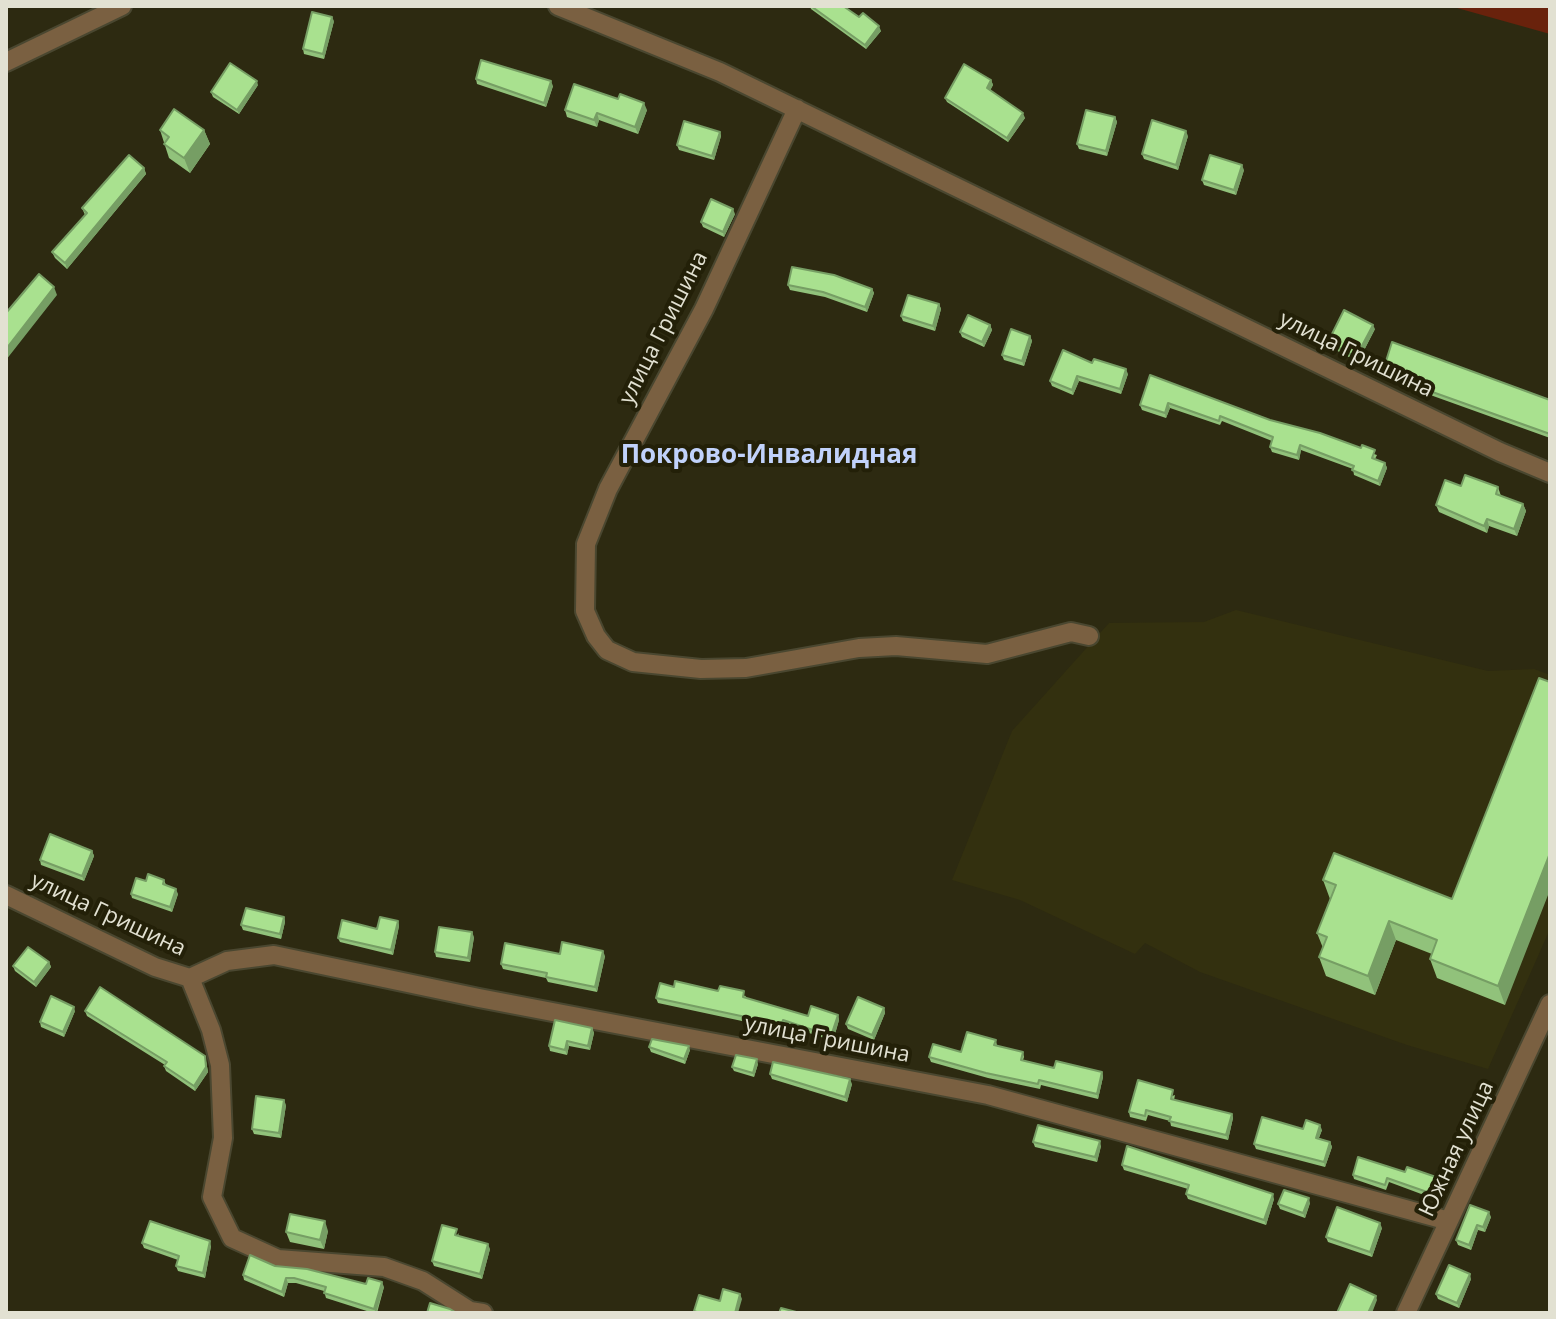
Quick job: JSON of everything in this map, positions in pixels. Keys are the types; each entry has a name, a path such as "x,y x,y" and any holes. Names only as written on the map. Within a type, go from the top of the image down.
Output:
{"street":[{"path":"6,62 122,6"},
{"name":"улица Гришина","path":"558,6 720,72 1500,452 1550,473"},
{"name":"улица Гришина","path":"797,109 704,309 608,489 586,544 585,611 596,636 607,650 633,662 701,669 746,668 859,648 896,646 987,654 1071,632 1089,636"},
{"name":"улица Гришина","path":"6,895 155,967 190,978 227,961 274,955 479,998 988,1095 1449,1221"},
{"name":"улица Гришина","path":"190,978 211,1030 220,1065 223,1138 212,1197 232,1238 278,1259 384,1267 423,1281 470,1311 483,1313"},
{"name":"Южная улица","path":"1406,1313 1449,1221 1543,1040 1550,1004"}],"shaded area":[{"path":"1450,6 1550,6 1550,34"},
{"path":"1236,610 1488,671 1534,669 1550,675 1550,929 1488,1069 1407,1045 1200,972 1145,943 1135,954 1020,900 952,880 1012,731 1109,623 1204,622"}],"building":[{"path":"811,6 843,6 859,17 863,13 879,26 865,45"},
{"path":"312,12 332,17 323,54 303,49"},
{"path":"481,60 551,81 544,103 476,79"},
{"path":"230,63 257,81 237,110 211,92"},
{"path":"964,64 991,80 987,88 1023,113 1007,138 945,98"},
{"path":"574,84 618,99 620,94 644,103 635,127 597,113 594,120 565,110"},
{"path":"174,109 204,130 184,158 164,144 169,137 160,130"},
{"path":"1086,110 1115,117 1106,151 1077,144"},
{"path":"1152,120 1186,131 1176,165 1142,154"},
{"path":"684,121 720,132 712,156 677,145"},
{"path":"129,155 144,168 65,263 52,252 87,213 82,208"},
{"path":"1210,155 1242,165 1234,190 1202,180"},
{"path":"711,199 733,209 723,232 701,222"},
{"path":"792,267 834,275 872,289 865,307 823,292 788,285"},
{"path":"39,274 54,287 6,349 6,313"},
{"path":"908,295 939,304 933,326 901,316"},
{"path":"1344,310 1373,325 1356,357 1328,342"},
{"path":"968,315 990,325 982,342 960,332"},
{"path":"1011,329 1030,336 1022,361 1002,355"},
{"path":"1392,342 1550,400 1550,434 1382,374"},
{"path":"1063,350 1092,363 1094,359 1126,369 1120,389 1077,376 1072,390 1050,381"},
{"path":"1150,375 1270,420 1375,450 1372,458 1385,463 1378,481 1352,470 1354,466 1300,445 1297,455 1270,447 1273,437 1220,416 1219,421 1168,403 1165,413 1140,405"},
{"path":"1465,475 1498,487 1496,494 1523,504 1514,529 1487,519 1484,526 1436,505 1445,480 1461,486"},
{"path":"1539,678 1550,682 1550,853 1498,986 1430,959 1437,940 1389,921 1368,976 1319,957 1327,937 1317,933 1336,885 1323,880 1334,853 1452,899"},
{"path":"50,834 92,851 82,876 40,860"},
{"path":"148,874 176,889 170,907 131,894 136,878 146,881"},
{"path":"246,908 284,917 280,934 241,925"},
{"path":"380,917 398,921 391,950 338,938 342,920 377,929"},
{"path":"439,927 472,932 468,958 435,952"},
{"path":"562,942 603,951 595,987 501,964 505,943 560,954"},
{"path":"28,947 49,962 34,982 13,966"},
{"path":"675,981 718,991 720,986 744,991 743,997 808,1016 811,1006 838,1015 831,1036 783,1020 780,1031 767,1028 769,1024 741,1016 656,998 660,983 674,987"},
{"path":"100,987 205,1056 206,1067 194,1086 164,1066 167,1062 85,1011"},
{"path":"51,996 74,1007 63,1032 40,1022"},
{"path":"858,997 884,1008 872,1035 846,1024"},
{"path":"555,1020 592,1028 588,1046 567,1041 565,1050 549,1046"},
{"path":"967,1032 996,1040 994,1045 1023,1052 1021,1060 1054,1068 1056,1061 1102,1072 1097,1094 1039,1080 1038,1084 986,1073 929,1057 933,1044 961,1052"},
{"path":"652,1039 689,1046 684,1059 649,1047"},
{"path":"736,1055 757,1059 753,1073 732,1067"},
{"path":"773,1062 850,1079 845,1097 770,1074"},
{"path":"1138,1080 1173,1090 1171,1099 1232,1114 1226,1135 1169,1121 1171,1117 1146,1110 1145,1116 1129,1112"},
{"path":"256,1096 284,1100 279,1133 252,1129"},
{"path":"1262,1117 1303,1129 1306,1120 1320,1125 1316,1138 1330,1142 1324,1162 1254,1144"},
{"path":"1038,1125 1100,1141 1095,1157 1033,1142"},
{"path":"1127,1146 1273,1194 1264,1220 1186,1194 1189,1185 1122,1165"},
{"path":"1358,1157 1405,1172 1407,1167 1436,1177 1430,1193 1387,1178 1385,1185 1353,1175"},
{"path":"1284,1190 1309,1198 1303,1213 1278,1204"},
{"path":"1470,1205 1489,1212 1483,1227 1477,1225 1469,1245 1456,1240"},
{"path":"1337,1207 1380,1223 1370,1252 1326,1237"},
{"path":"290,1214 325,1221 320,1240 286,1232"},
{"path":"150,1221 210,1241 203,1273 176,1266 179,1256 142,1243"},
{"path":"442,1225 457,1229 455,1235 488,1244 480,1274 432,1261"},
{"path":"250,1255 275,1266 307,1269 366,1284 368,1278 382,1282 374,1309 324,1293 326,1287 294,1278 286,1278 282,1292 243,1275"},
{"path":"1449,1265 1470,1274 1457,1303 1436,1294"},
{"path":"1350,1284 1376,1296 1368,1313 1337,1313"},
{"path":"723,1289 740,1294 735,1313 694,1311 699,1295 720,1301"},
{"path":"430,1303 450,1309 455,1312 427,1313"},
{"path":"781,1308 800,1313 779,1313"}],"district":[{"name":"Покрово-Инвалидная","path":"769,456"}]}
